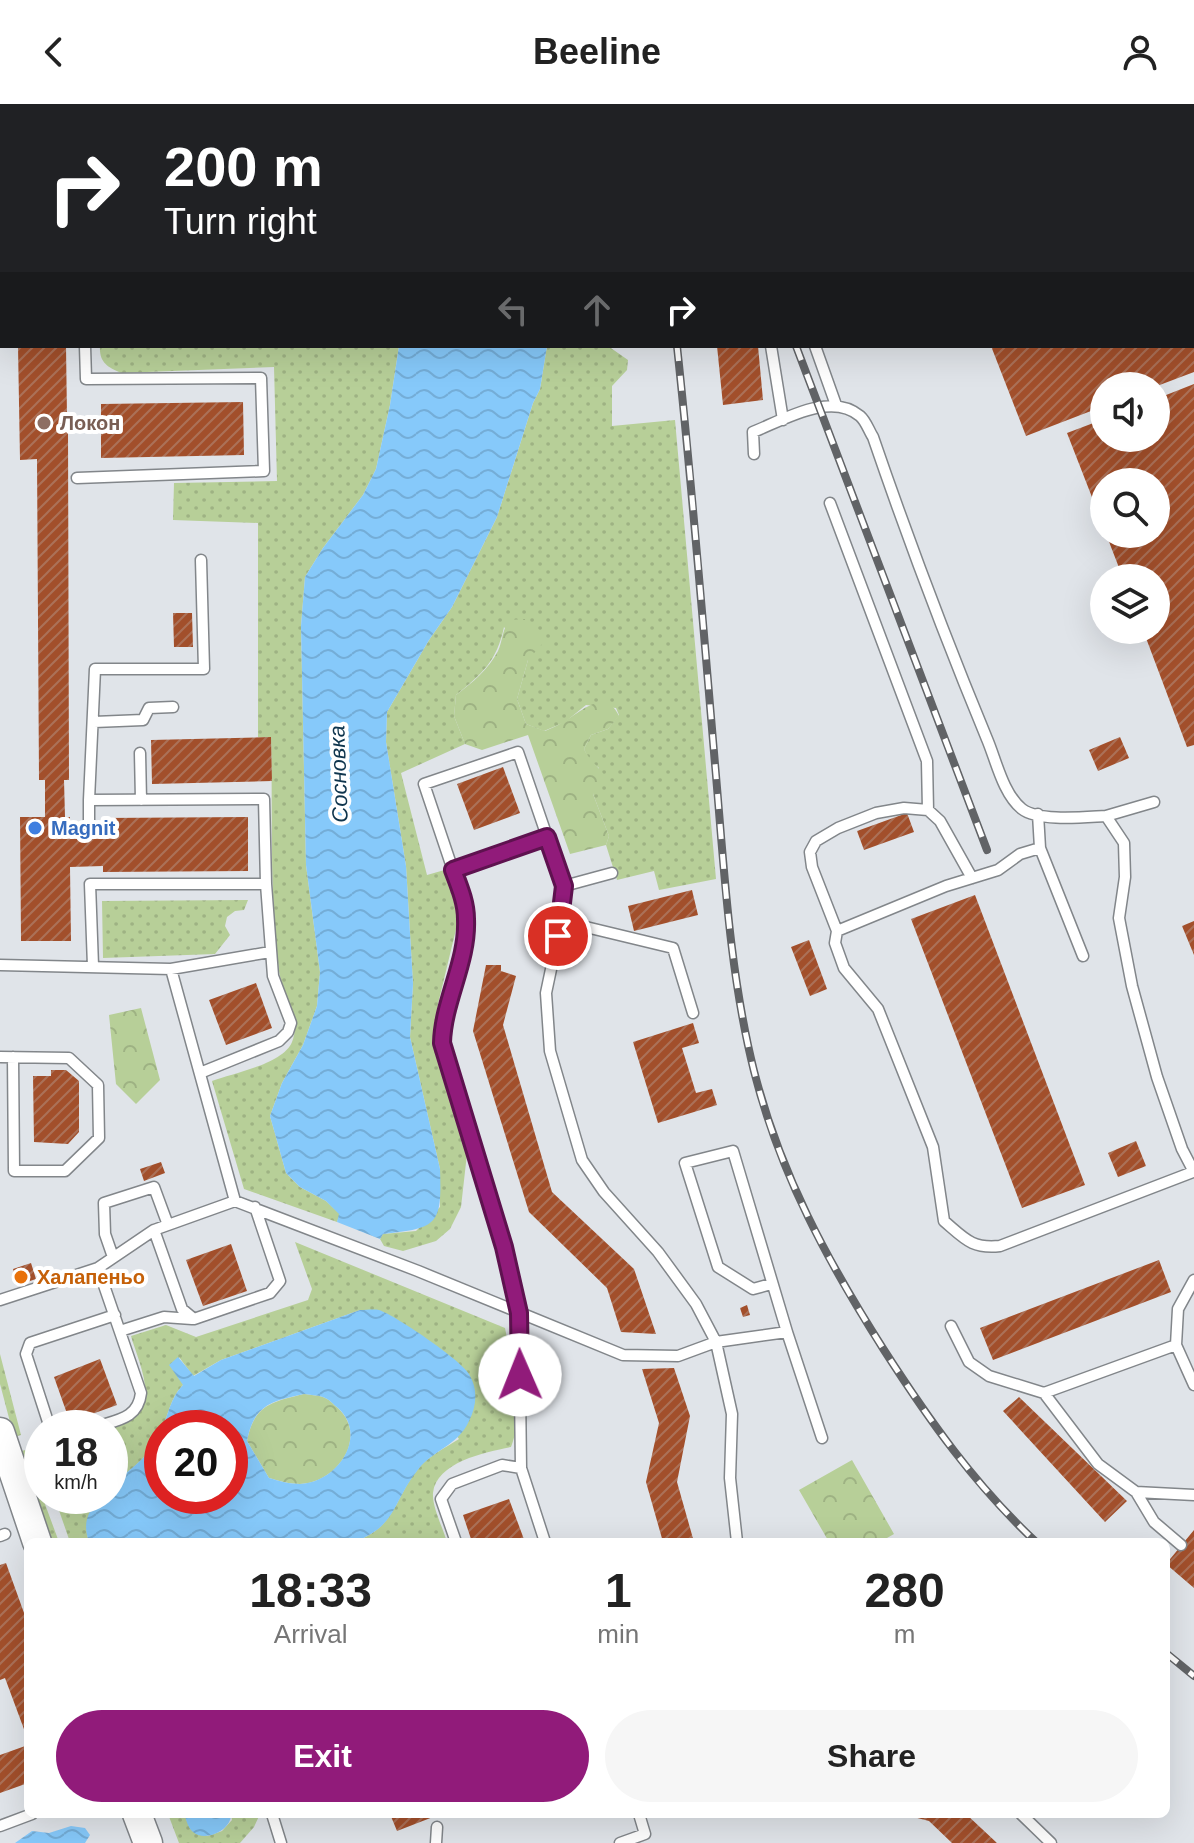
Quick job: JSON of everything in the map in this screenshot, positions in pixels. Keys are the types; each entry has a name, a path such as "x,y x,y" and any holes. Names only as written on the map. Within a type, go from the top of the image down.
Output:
{"street":[{"path":"0,1432 36,1538"},
{"path":"139,1818 148,1843"}],"lane":[{"path":"77,478 264,471 261,378 86,379 85,348"},
{"path":"771,348 783,420"},
{"path":"816,348 836,405"},
{"path":"754,454 753,432 805,411 836,405 862,417 873,437 972,702 1011,795 1023,810 1077,818 1106,816 1154,802"},
{"path":"830,503 927,761 928,810"},
{"path":"89,826 95,669 204,669 201,560"},
{"path":"94,722 143,720 149,708 173,707"},
{"path":"544,1538 521,1468 519,1313 504,1247 442,1043 443,1020 463,950 465,906 424,784 518,752 564,886 561,921 546,993 550,1051 582,1160 604,1192 666,1262 696,1304 716,1342 732,1414 730,1478 737,1538"},
{"path":"140,753 141,800"},
{"path":"89,800 264,799 270,952 273,976 291,1023 288,1032 279,1041 200,1073"},
{"path":"972,878 940,821 928,810 904,808 876,813 838,828 816,841 810,852 812,867 837,931 835,943 844,968 878,1009 933,1147 944,1221 968,1241 982,1248 1000,1246 1194,1172 1182,1149 1157,1077 1132,986 1119,918 1125,877 1124,843 1106,816"},
{"path":"1038,814 1040,848 1083,956"},
{"path":"453,870 547,837"},
{"path":"837,931 946,886 998,870 1020,854 1040,848"},
{"path":"564,886 612,873"},
{"path":"93,966 90,884 266,884"},
{"path":"561,921 673,948 693,1013"},
{"path":"0,965 171,969 270,952"},
{"path":"171,969 235,1201"},
{"path":"0,1057 13,1057 69,1058 98,1085 99,1138 65,1171 14,1171 13,1057"},
{"path":"771,1284 753,1289 718,1267 685,1163 733,1151 771,1284 822,1438"},
{"path":"113,1257 105,1234 104,1203 154,1187 168,1225"},
{"path":"0,1300 98,1268 154,1230 235,1201 623,1355 678,1356 716,1342 787,1332"},
{"path":"120,1331 164,1317 194,1319 270,1293 280,1281 255,1207"},
{"path":"154,1230 182,1309 194,1319"},
{"path":"98,1268 141,1393 140,1405 134,1414 128,1416"},
{"path":"1194,1280 1178,1309 1176,1345 1194,1385"},
{"path":"44,1410 26,1354 30,1343 115,1315"},
{"path":"951,1326 969,1362 989,1376 1044,1393 1098,1464 1136,1492 1154,1522 1181,1545"},
{"path":"1044,1393 1176,1345"},
{"path":"455,1538 441,1499 452,1484 502,1465 521,1468"},
{"path":"1136,1492 1194,1495"},
{"path":"0,1826 24,1817"},
{"path":"273,1818 281,1843"},
{"path":"620,1843 645,1834 640,1818"},
{"path":"1025,1818 1051,1843"},
{"path":"436,1843 437,1827"}],"green space":[{"path":"100,348 399,348 376,469 363,495 305,577 301,626 306,865 320,972 317,1006 303,1045 282,1083 270,1116 286,1173 300,1187 326,1201 340,1214 337,1222 244,1189 212,1081 257,1067 279,1056 292,1042 295,1024 279,971 276,942 271,738 258,737 258,523 173,520 174,483 277,481 274,367 121,373 105,363"},
{"path":"547,348 611,348 628,360 627,370 612,386 612,426 675,420 716,879 659,890 654,871 617,880 606,845 609,836 593,794 599,768 589,760 584,749 591,735 608,729 619,715 616,708 586,705 565,722 544,731 526,724 517,699 528,660 504,627 493,658 456,695 454,716 465,744 401,773 427,875 448,869 460,898 458,921 438,1004 436,1036 467,1154 461,1207 450,1229 436,1241 403,1251 384,1246 380,1239 383,1234 416,1231 440,1207 440,1169 410,1037 413,984 406,866 386,742 387,712 452,607 497,517 540,389"},
{"path":"525,619 538,629 544,642 528,660 517,699 526,724 545,731 600,702 613,707 619,716 608,729 591,735 584,749 605,776 602,786 593,794 609,836 606,845 570,854 528,735 482,750 465,744 454,716 456,695 490,664 498,651 507,623"},
{"path":"248,900 244,910 235,911 227,917 225,926 230,935 215,954 103,958 102,901"},
{"path":"141,1008 160,1080 136,1104 116,1084 109,1015"},
{"path":"295,1242 505,1328 518,1403 515,1433 511,1447 464,1460 443,1473 436,1482 434,1505 446,1538 363,1538 387,1520 422,1464 459,1439 360,1310 221,1360 193,1376 179,1357 183,1385 170,1410 144,1410 144,1457 128,1471 128,1421 136,1416 145,1399 144,1377 131,1336 166,1325 196,1337 308,1300 312,1289"},
{"path":"0,1354 21,1435 14,1437 0,1384"},
{"path":"304,1394 321,1396 338,1408 347,1420 349,1445 344,1456 326,1476 314,1482 296,1484 269,1478 248,1443 250,1429 259,1412 282,1400"},
{"path":"852,1460 894,1534 887,1538 827,1538 799,1490"},
{"path":"42,1514 49,1514 58,1538 51,1538"},
{"path":"60,1514 90,1514 88,1538 69,1538"},
{"path":"170,1818 186,1818 190,1828 208,1836 222,1831 232,1818 258,1818 240,1843 179,1843"}],"water":[{"name":"Сосновка","path":"399,348 547,348 540,389 497,517 452,607 387,712 386,742 406,866 413,984 410,1037 440,1169 440,1202 433,1220 426,1226 383,1234 380,1239 337,1222 339,1214 326,1201 300,1187 286,1173 270,1116 282,1083 303,1045 317,1006 320,972 306,865 301,626 305,577 363,495 376,469"},
{"path":"360,1310 379,1310 427,1339 463,1367 474,1385 475,1403 464,1429 423,1464 386,1521 363,1538 88,1538 86,1523 90,1514 128,1514 128,1471 144,1457 144,1514 248,1514 248,1443 269,1478 296,1484 314,1482 326,1476 344,1456 350,1432 347,1419 321,1396 304,1394 273,1402 254,1419 248,1437 248,1410 170,1410 183,1385 169,1365 178,1357 194,1376 221,1360"},
{"path":"185,1818 230,1818 223,1830 211,1835 198,1835 188,1826"},
{"path":"71,1826 85,1828 90,1835 85,1843 15,1843 32,1831 49,1833"}],"building":[{"path":"18,348 66,348 67,417 101,416 101,404 243,402 244,455 101,458 101,428 68,429 69,780 64,780 65,817 70,817 70,839 102,838 103,818 248,817 248,871 103,872 103,866 70,867 71,941 21,941 20,817 45,817 45,780 39,780 37,459 20,460"},
{"path":"717,348 758,348 763,400 723,405"},
{"path":"992,348 1194,348 1194,372 1170,381 1170,372 1090,372 1090,411 1026,436"},
{"path":"1194,384 1194,745 1187,747 1148,644 1170,644 1170,564 1118,564 1111,548 1170,548 1170,468 1090,468 1090,492 1067,433 1090,424 1090,452 1170,452 1170,393"},
{"path":"173,613 192,613 193,647 174,647"},
{"path":"271,737 272,781 152,784 151,740"},
{"path":"1120,737 1129,758 1098,771 1089,750"},
{"path":"503,767 520,813 474,830 457,784"},
{"path":"907,813 914,832 864,850 857,831"},
{"path":"692,890 698,915 634,931 628,906"},
{"path":"975,895 1085,1185 1022,1208 911,919"},
{"path":"1194,921 1194,955 1182,926"},
{"path":"809,940 827,989 810,996 791,947"},
{"path":"486,965 501,965 501,971 516,976 503,1025 552,1192 634,1269 656,1334 621,1332 607,1288 529,1212 473,1031"},
{"path":"256,983 272,1028 226,1045 209,1000"},
{"path":"693,1023 699,1043 682,1048 696,1093 712,1089 717,1105 658,1123 633,1042"},
{"path":"51,1070 66,1070 79,1081 79,1132 68,1144 34,1142 33,1076 51,1076"},
{"path":"1136,1141 1146,1166 1118,1177 1108,1153"},
{"path":"161,1162 165,1173 144,1181 140,1169"},
{"path":"231,1244 247,1291 203,1306 186,1260"},
{"path":"1159,1260 1171,1292 993,1360 980,1328"},
{"path":"31,1263 36,1279 18,1285 13,1269"},
{"path":"747,1305 750,1315 743,1317 740,1308"},
{"path":"100,1359 117,1405 103,1410 66,1410 54,1377"},
{"path":"674,1368 690,1416 677,1482 693,1538 662,1538 646,1482 659,1423 642,1369"},
{"path":"1019,1397 1127,1501 1105,1522 1003,1411"},
{"path":"509,1499 524,1538 471,1538 463,1515"},
{"path":"1194,1530 1194,1588 1170,1567 1170,1559"},
{"path":"6,1563 24,1613 24,1729 5,1678 0,1680 0,1565"},
{"path":"24,1746 24,1784 0,1793 0,1755"},
{"path":"392,1818 430,1818 397,1831"},
{"path":"917,1818 970,1818 997,1843 952,1843 929,1821"}],"railway":[{"path":"677,348 728,918 746,1033 765,1109 777,1146 808,1216 884,1350 954,1451 1032,1538"},
{"path":"797,348 987,850"},
{"path":"1170,1656 1194,1676"}],"place":[{"name":"Локон","path":"44,423"},
{"name":"Magnit","path":"35,828"},
{"name":"Халапеньо","path":"21,1277"}],"route":[{"path":"520,1375 519,1313 504,1247 442,1043 443,1020 463,950 466,922 465,906 453,870 547,837 564,886 558,936"}]}
